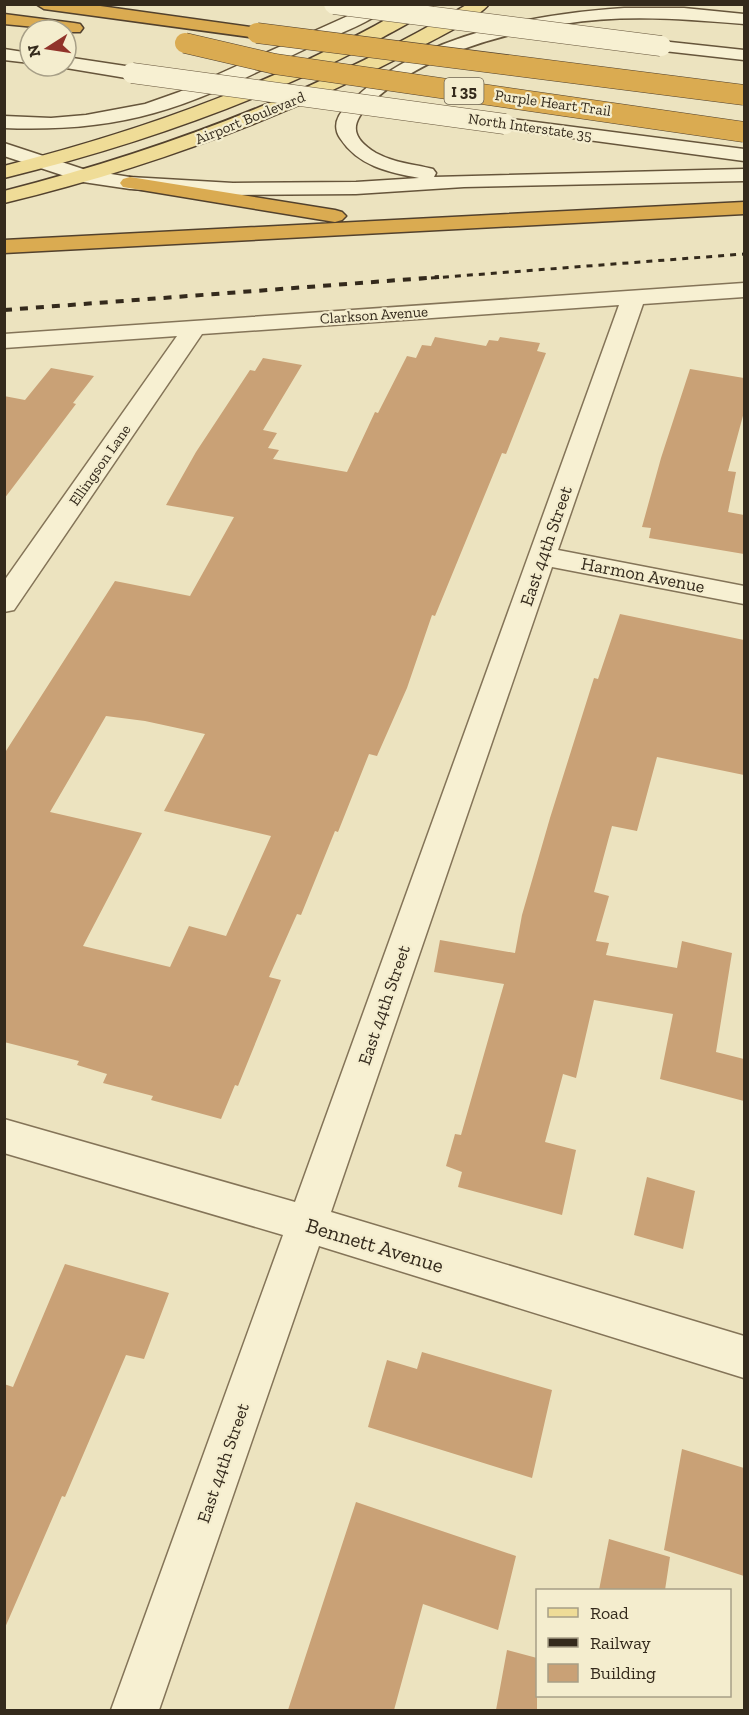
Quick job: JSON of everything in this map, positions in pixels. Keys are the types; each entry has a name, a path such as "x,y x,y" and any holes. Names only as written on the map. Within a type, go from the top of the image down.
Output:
{"highway":[{"name":"Purple Heart Trail","path":"45,4 235,31 744,95"},
{"path":"4,19 94,31"},
{"name":"Purple Heart Trail","path":"257,33 317,32 744,80"},
{"name":"Purple Heart Trail","path":"744,111 179,42 275,64 744,132"},
{"path":"130,183 399,226"},
{"path":"4,247 744,208"}],"main road":[{"path":"334,4 744,55"},
{"path":"4,122 51,124 86,121 150,109 186,96 356,19 382,4"},
{"name":"Airport Boulevard","path":"4,172 43,164 173,122 310,69 397,24 426,4"},
{"name":"Airport Boulevard","path":"4,197 83,176 213,135 314,93 451,23 481,4"},
{"path":"722,4 744,11"},
{"path":"464,181 397,168 372,159 358,150 347,134 346,122 351,113 373,92 396,75 423,60 506,31 549,22 616,13 674,13 744,20"},
{"name":"North Interstate 35","path":"78,65 744,155"},
{"path":"4,149 83,176 130,183 233,189 302,189 464,181 744,175"},
{"name":"Clarkson Avenue","path":"4,341 744,290"},
{"name":"East 44th Street","path":"135,1710 633,299"},
{"name":"Ellingson Lane","path":"4,603 196,326"},
{"name":"Harmon Avenue","path":"542,556 744,595"},
{"name":"Bennett Avenue","path":"4,1136 307,1224 744,1357"}],"building":[{"path":"435,337 486,346 489,340 498,341 500,337 540,343 537,351 546,353 506,454 502,453 435,616 432,615 407,688 377,756 369,754 301,915 297,914 269,977 281,980 238,1086 235,1085 221,1119 151,1100 153,1096 103,1083 107,1074 77,1065 79,1061 4,1042 4,754 115,581 190,596 234,517 166,505 196,452 250,370 255,371 263,358 302,365 263,430 277,433 268,448 279,450 273,459 347,472 375,412 378,413 407,356 416,358 422,345 431,346","holes":["106,716 145,721 205,734 164,811 271,836 226,936 189,926 170,967 83,946 142,833 50,812"]},
{"path":"51,368 94,376 73,403 76,404 4,499 4,396 25,400"},
{"path":"690,369 744,378 744,412 728,471 736,472 728,512 744,515 744,554 649,538 651,528 642,527 661,458"},
{"path":"620,614 744,640 744,775 657,757 637,831 612,826 594,892 609,896 596,941 609,943 606,955 677,968 682,941 732,953 716,1052 744,1059 744,1101 660,1079 673,1014 594,1000 576,1078 563,1074 545,1142 576,1150 562,1215 458,1187 462,1172 446,1166 455,1134 461,1135 504,984 434,972 440,940 515,953 522,915 550,818 594,678 598,679"},
{"path":"647,1177 695,1191 683,1249 634,1235"},
{"path":"65,1264 169,1293 144,1359 126,1355 65,1497 62,1496 4,1630 4,1384 13,1387"},
{"path":"422,1352 552,1390 532,1478 368,1427 387,1360 417,1369"},
{"path":"682,1449 744,1468 744,1576 664,1550"},
{"path":"356,1502 516,1556 498,1630 423,1604 394,1710 288,1710"},
{"path":"609,1539 670,1557 665,1589 599,1589"},
{"path":"507,1650 536,1658 537,1710 496,1710"}],"railway":[{"path":"419,279 744,254"},
{"path":"4,310 439,277"}]}
